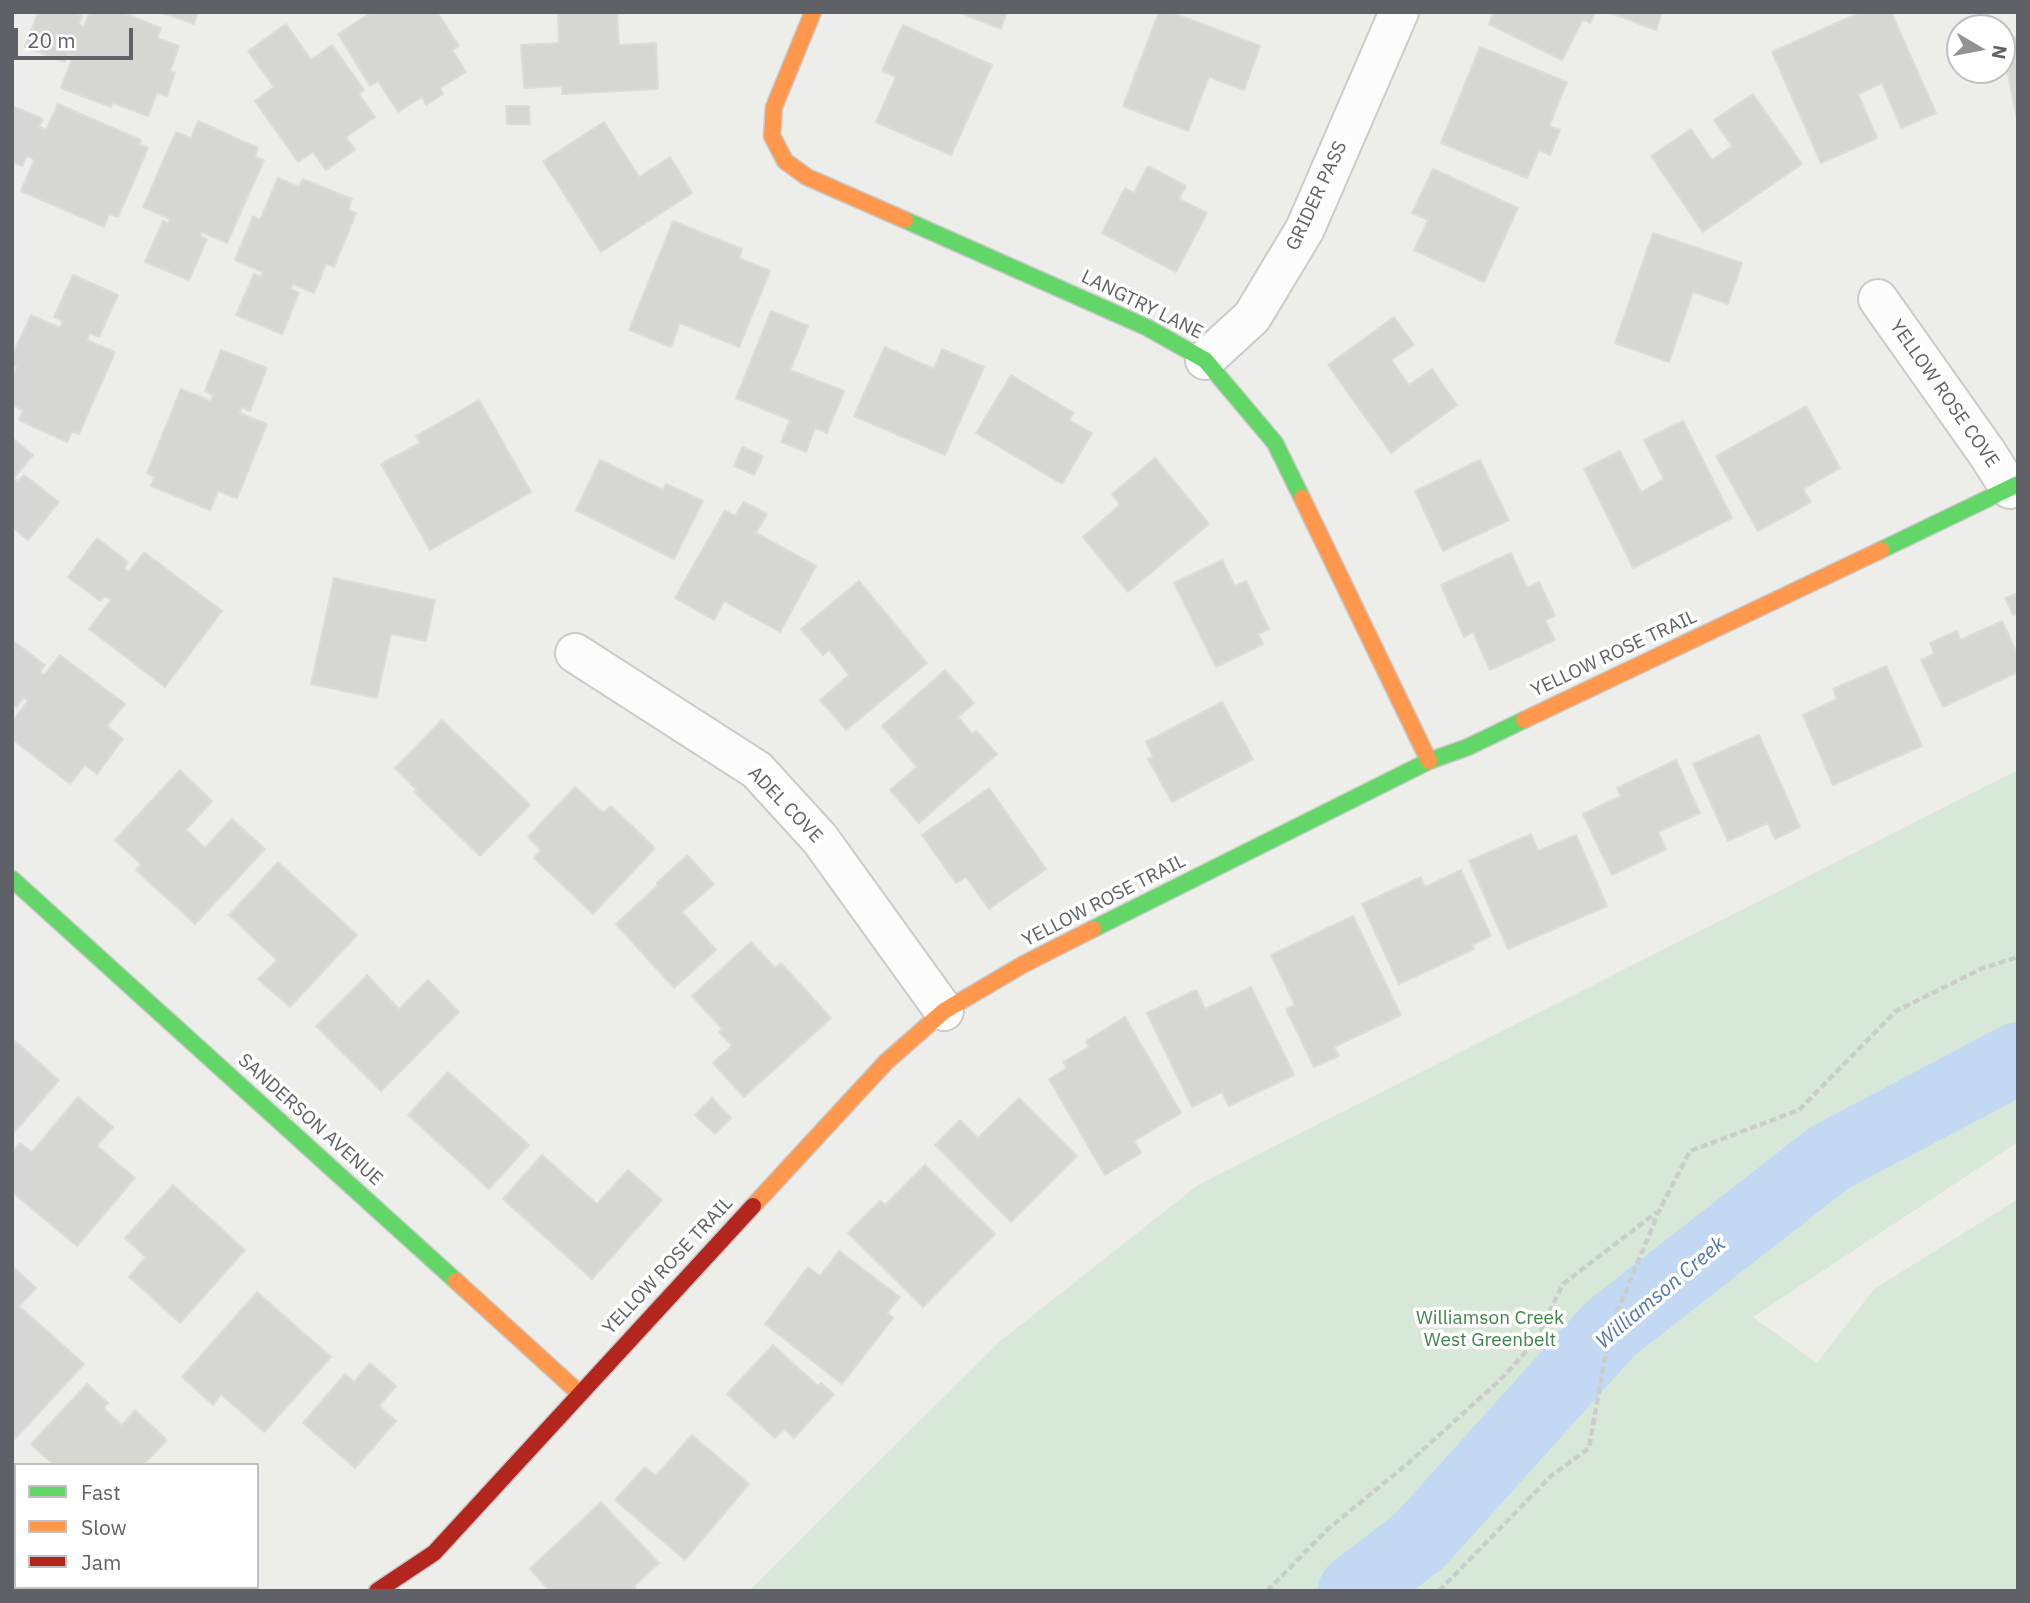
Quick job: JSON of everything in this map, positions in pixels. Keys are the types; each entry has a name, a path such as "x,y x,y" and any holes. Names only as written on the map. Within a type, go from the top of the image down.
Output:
{"street":[{"name":"LANGTRY LANE","path":"813,12 774,107 772,136 785,161 807,177 1133,321 1205,360 1275,443 1429,761"},
{"name":"GRIDER PASS","path":"1205,360 1252,317 1305,229 1399,12"},
{"name":"YELLOW ROSE COVE","path":"1878,299 1987,453 2014,486"},
{"name":"YELLOW ROSE TRAIL","path":"377,1591 434,1553 886,1062 944,1011 1024,964 1429,761 1468,747 2014,486"},
{"name":"ADEL COVE","path":"575,653 757,770 820,839 944,1011"},
{"name":"SANDERSON AVENUE","path":"12,879 579,1393"}],"path":[{"path":"1439,1591 1551,1476 1589,1448 1610,1329 1659,1211 1690,1151 1799,1110 1896,1011 1983,968 2018,957"},
{"path":"1267,1591 1329,1528 1406,1465 1499,1381 1535,1342 1563,1284 1659,1211"}],"green space":[{"name":"Williamson Creek West Greenbelt","path":"2018,770 2018,1142 1753,1317 1817,1363 1874,1289 2018,1199 2018,1591 749,1591 999,1342 1198,1185"}],"building":[{"path":"38,12 73,12 82,16 79,24 84,27 90,12 121,12 161,28 157,38 179,46 170,71 175,73 167,96 157,93 148,116 113,103 111,107 61,88 73,56 68,54 65,62 25,47"},
{"path":"160,12 198,12 194,24"},
{"path":"372,12 437,12 459,46 452,50 466,72 440,88 443,94 426,105 422,97 398,112 378,81 370,86 338,34"},
{"path":"558,12 617,12 619,45 656,43 658,89 562,94 562,86 524,88 521,45 559,43"},
{"path":"958,12 1007,12 1001,29"},
{"path":"1159,12 1171,12 1260,46 1244,90 1209,77 1188,131 1123,106"},
{"path":"1494,12 1596,12 1590,23 1583,19 1562,60 1489,24"},
{"path":"1608,12 1662,12 1656,30"},
{"path":"1861,12 1891,12 1936,113 1901,128 1882,83 1858,94 1877,138 1821,163 1772,52"},
{"path":"286,24 311,60 332,45 364,90 359,94 375,117 346,137 355,150 326,170 313,152 298,162 255,101 274,87 248,51"},
{"path":"903,25 992,65 951,155 876,122 896,77 882,71"},
{"path":"2016,36 2018,124 2010,84 2016,84"},
{"path":"1480,47 1567,82 1549,126 1560,130 1550,155 1539,150 1527,178 1441,143"},
{"path":"1753,94 1802,164 1703,232 1651,156 1691,129 1712,160 1732,146 1714,120"},
{"path":"58,104 141,140 139,144 148,148 118,217 109,214 104,227 21,191 34,160 27,156 22,166 12,162 12,106 43,119 39,127 46,130"},
{"path":"506,106 529,106 530,124 507,124"},
{"path":"198,121 258,148 255,157 264,160 227,243 201,232 200,236 207,239 189,280 145,262 163,221 168,224 170,219 143,207 176,132 191,138"},
{"path":"604,122 639,177 670,157 692,193 601,252 543,161"},
{"path":"1148,166 1186,186 1179,199 1207,213 1176,272 1102,233 1125,188 1134,193"},
{"path":"1433,169 1518,208 1484,282 1414,250 1428,220 1412,213"},
{"path":"278,178 299,187 303,179 352,199 348,210 356,213 334,267 326,264 314,293 293,284 291,289 299,293 282,334 236,315 254,274 261,277 263,272 235,260 253,216 260,220"},
{"path":"673,221 742,249 739,258 770,271 739,347 680,323 671,347 629,330"},
{"path":"1653,233 1742,263 1728,304 1693,292 1669,362 1615,343"},
{"path":"73,275 118,295 99,337 90,333 87,340 115,352 79,434 72,431 67,442 19,420 23,410 12,405 12,378 17,367 12,365 12,356 31,315 60,328 63,321 54,317"},
{"path":"771,311 808,326 790,370 844,391 827,433 815,428 806,452 781,442 790,420 736,398"},
{"path":"1394,317 1414,345 1391,360 1409,385 1432,369 1457,405 1391,453 1328,365"},
{"path":"885,347 934,369 942,349 984,367 945,455 854,416"},
{"path":"221,350 267,368 250,411 242,407 239,413 267,424 237,498 218,491 210,510 151,486 155,477 147,473 181,389 211,401 213,395 205,391"},
{"path":"1011,375 1074,413 1069,420 1092,433 1062,484 976,433"},
{"path":"479,400 531,492 430,550 381,464 420,443 416,436"},
{"path":"1806,406 1840,468 1803,489 1811,502 1758,531 1716,456"},
{"path":"1683,421 1732,518 1633,568 1584,469 1620,451 1641,492 1664,479 1644,440"},
{"path":"12,438 33,455 14,478 18,482 24,475 59,502 28,540 12,527"},
{"path":"742,447 763,456 754,475 734,466"},
{"path":"1155,458 1209,524 1128,592 1083,537 1120,505 1112,494"},
{"path":"600,460 663,490 666,484 703,501 674,559 576,510"},
{"path":"1480,460 1509,520 1443,551 1415,491"},
{"path":"744,502 767,514 756,533 816,566 780,632 724,601 714,620 675,598 725,510 735,516"},
{"path":"97,538 128,562 124,568 129,572 144,552 222,611 165,687 89,629 111,600 105,596 100,601 68,577"},
{"path":"1511,553 1527,588 1539,582 1555,616 1545,620 1555,640 1490,670 1473,632 1464,637 1441,585"},
{"path":"1222,560 1235,586 1246,581 1269,629 1258,634 1263,644 1216,667 1174,583"},
{"path":"334,578 435,600 426,641 391,634 377,698 311,684"},
{"path":"859,581 927,663 846,730 820,700 849,675 829,650 823,655 801,629"},
{"path":"2018,593 2018,613 2013,615 2005,598"},
{"path":"2002,621 2018,655 2018,672 1943,707 1921,660 1934,654 1930,643 1957,631 1960,640"},
{"path":"12,640 45,665 40,672 44,675 60,655 125,704 107,726 123,739 97,774 85,765 70,784 12,739 12,722 28,701 24,698 16,707 12,704"},
{"path":"1886,666 1922,746 1833,785 1803,715 1837,699 1833,689"},
{"path":"945,670 974,703 958,717 972,734 976,731 997,754 919,823 890,790 917,767 882,726"},
{"path":"1222,702 1253,759 1172,802 1148,759 1153,757 1146,742"},
{"path":"442,720 530,805 480,856 414,792 417,790 395,768"},
{"path":"1759,735 1800,827 1775,839 1768,823 1728,841 1693,764"},
{"path":"1676,760 1700,813 1658,832 1666,849 1612,875 1583,814 1621,796 1617,788"},
{"path":"180,770 212,801 186,830 205,848 232,819 265,849 195,924 136,870 141,864 115,840"},
{"path":"575,787 603,813 611,806 655,848 593,914 534,858 541,850 528,837"},
{"path":"989,788 1046,869 989,909 966,877 956,883 922,835"},
{"path":"1531,834 1538,851 1576,835 1607,906 1508,949 1469,861"},
{"path":"687,855 714,884 682,912 716,950 674,988 616,924"},
{"path":"278,862 357,935 290,1007 258,979 277,960 229,915"},
{"path":"1461,870 1491,936 1472,945 1474,949 1399,984 1362,904 1421,877 1425,887"},
{"path":"1353,916 1401,1015 1334,1047 1339,1056 1314,1067 1286,1009 1295,1005 1271,955"},
{"path":"751,942 775,968 781,963 831,1018 744,1097 713,1063 732,1046 719,1032 722,1029 692,996"},
{"path":"367,975 399,1009 428,980 459,1012 381,1091 316,1026"},
{"path":"1251,987 1294,1075 1229,1106 1222,1092 1192,1107 1147,1013 1196,990 1205,1009"},
{"path":"1125,1017 1181,1113 1134,1141 1141,1153 1105,1175 1049,1079 1067,1068 1063,1062 1089,1047 1086,1041"},
{"path":"15,1041 59,1080 12,1135 12,1044"},
{"path":"448,1072 529,1145 489,1189 408,1115"},
{"path":"78,1097 113,1127 97,1146 135,1178 77,1246 12,1192 12,1152 20,1143 32,1152"},
{"path":"712,1098 731,1118 715,1134 695,1115"},
{"path":"1019,1098 1077,1156 1011,1222 935,1145 960,1120 978,1138"},
{"path":"542,1155 597,1204 628,1170 662,1200 592,1279 503,1199"},
{"path":"925,1165 995,1234 923,1307 848,1233 880,1201 885,1205"},
{"path":"173,1185 245,1250 180,1323 129,1277 146,1257 125,1238"},
{"path":"839,1251 900,1297 887,1313 893,1318 842,1384 765,1324 808,1267 820,1276"},
{"path":"12,1266 36,1288 19,1306 84,1364 12,1442"},
{"path":"257,1292 331,1357 264,1432 221,1394 213,1405 182,1377"},
{"path":"773,1345 818,1386 821,1383 834,1394 794,1438 784,1428 775,1438 727,1394"},
{"path":"370,1363 396,1386 379,1406 396,1421 355,1468 303,1423 345,1374 354,1382"},
{"path":"87,1384 108,1403 103,1408 122,1425 135,1410 167,1440 145,1463 52,1463 31,1444"},
{"path":"692,1435 749,1484 685,1560 615,1500 645,1467 656,1476"},
{"path":"601,1502 659,1563 634,1586 638,1591 550,1591 530,1569"},
{"path":"114,1589 205,1589 203,1591 111,1591"}],"waterway":[{"name":"Williamson Creek","path":"1354,1591 1420,1540 1610,1329 1829,1158 2018,1058"}],"traffic: fast":[{"path":"905,220 1146,327 1205,360 1275,443 1302,498"},
{"path":"1881,550 2018,484"},
{"path":"1093,929 1429,761 1468,747 1524,720"},
{"path":"12,879 456,1281"}],"traffic: slow":[{"path":"813,12 774,107 772,136 785,161 807,177 905,220"},
{"path":"1302,498 1429,761"},
{"path":"1524,720 1881,550"},
{"path":"753,1206 886,1062 944,1011 1024,964 1093,929"},
{"path":"456,1281 579,1393"}],"traffic: jam":[{"path":"377,1591 434,1553 753,1206"}]}
